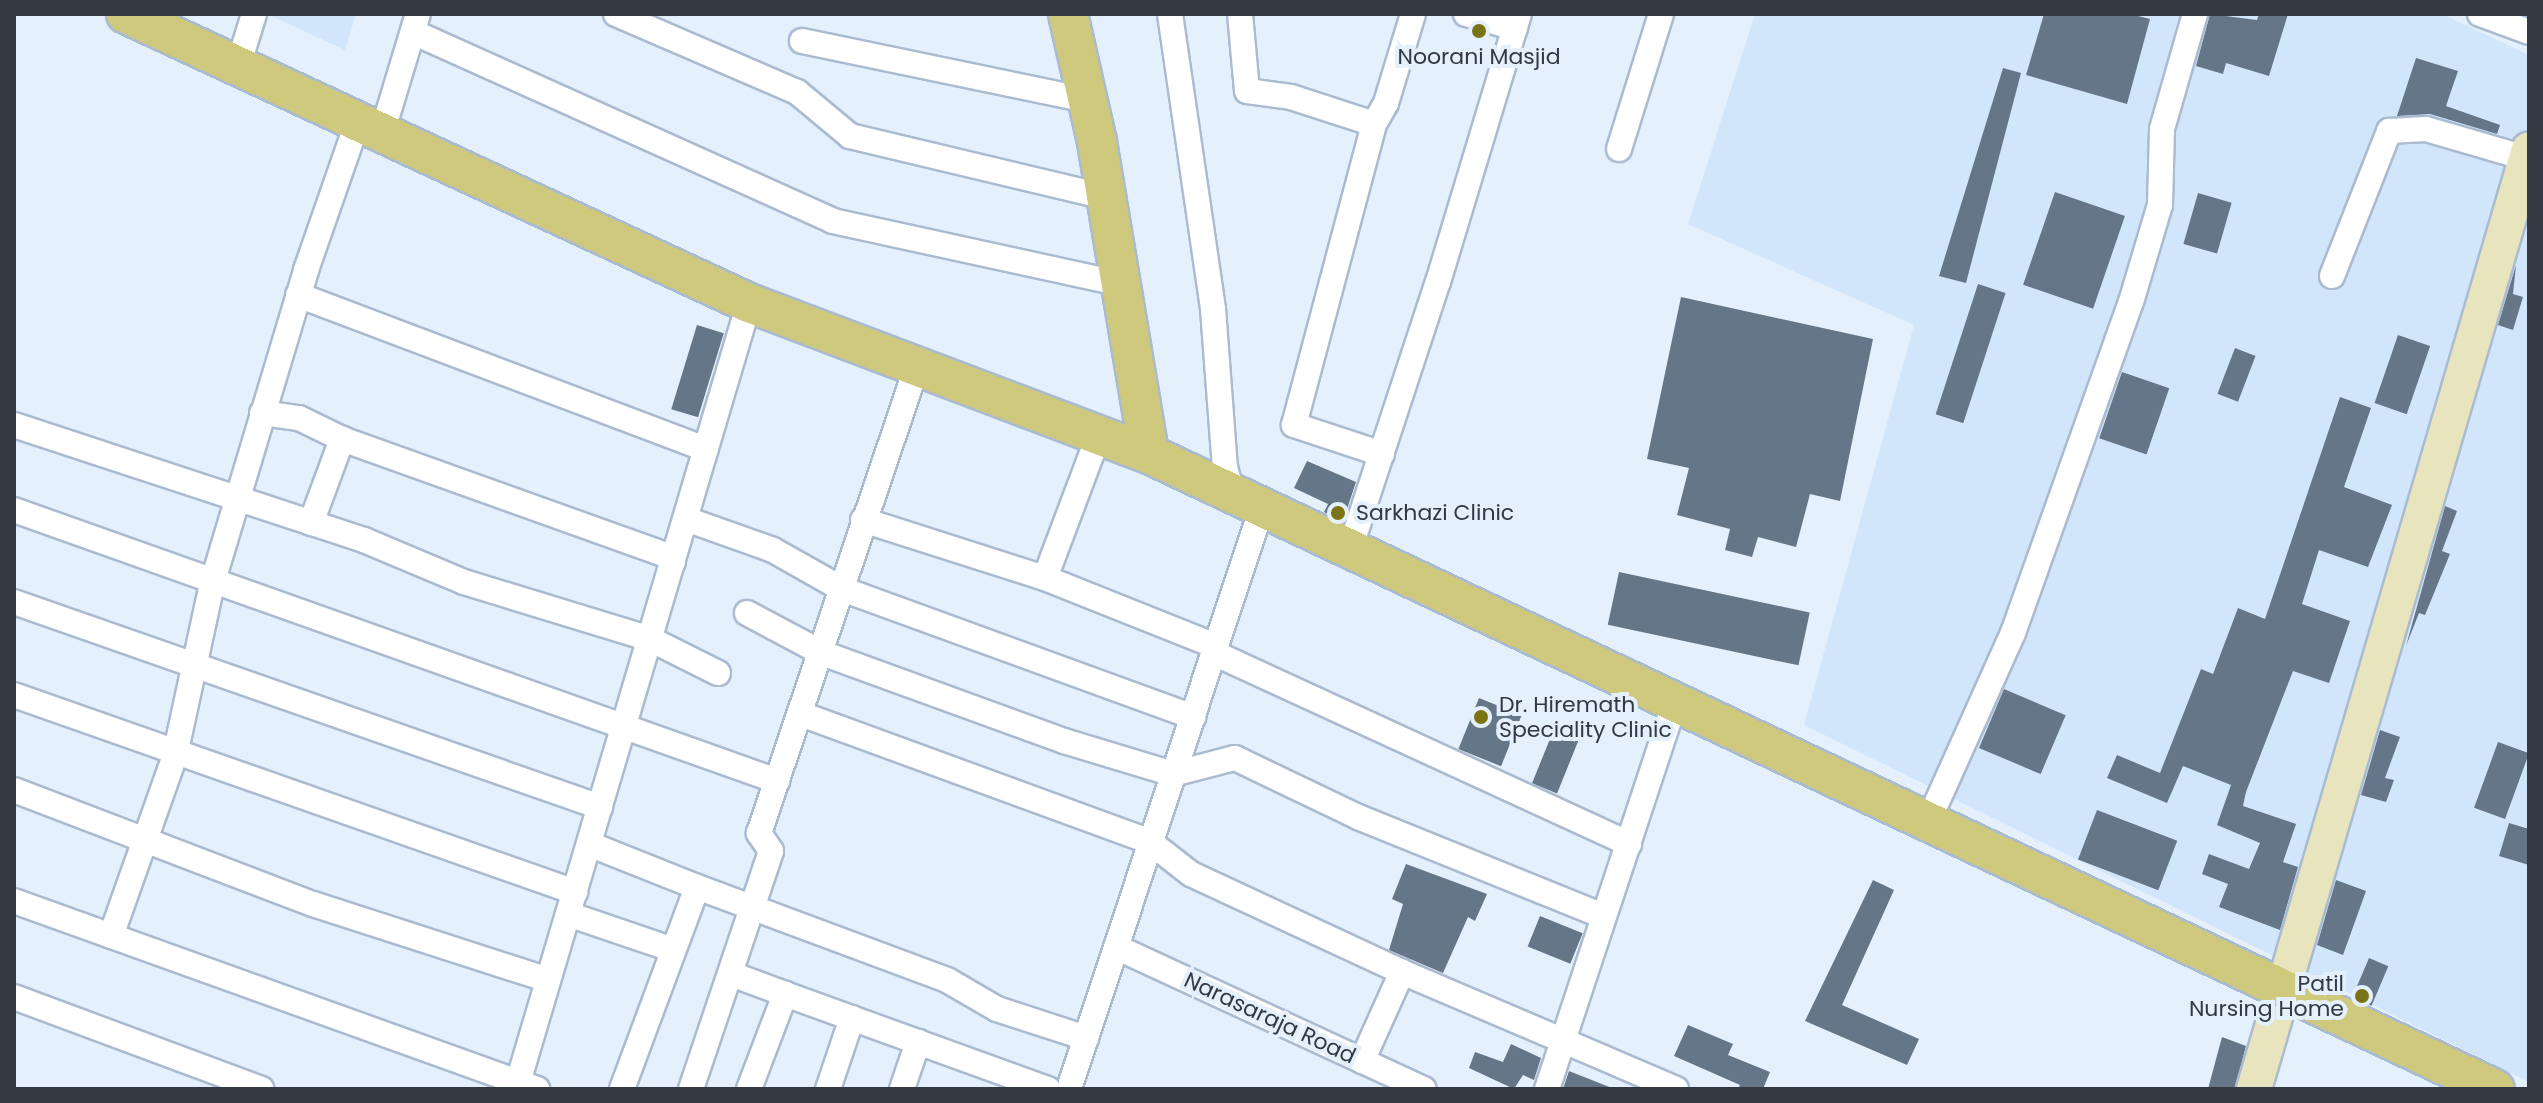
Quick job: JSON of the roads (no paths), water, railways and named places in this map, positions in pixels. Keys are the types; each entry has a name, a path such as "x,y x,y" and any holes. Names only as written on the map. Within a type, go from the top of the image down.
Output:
{"main road":[{"path":"126,14 749,303 1149,454 2495,1089"},
{"path":"1068,14 1106,197 1149,454"}],"street":[{"path":"238,66 254,14"},
{"path":"616,14 797,92 850,136 1106,197"},
{"path":"1069,1089 1215,649 1247,500 1225,467 1213,309 1183,132 1170,14"},
{"path":"1240,14 1247,91 1291,97 1374,124"},
{"path":"1382,454 1294,425 1374,124 1386,103 1413,14"},
{"path":"1350,549 1517,21 1466,14"},
{"path":"1619,149 1661,14"},
{"path":"1928,822 2013,633 2131,302 2160,205 2162,129 2195,14"},
{"path":"2480,14 2529,32"},
{"path":"111,936 175,755 212,584 298,295 415,23 833,221 1121,284"},
{"path":"802,41 1087,100"},
{"path":"2254,1089 2528,154 2426,129 2389,131 2332,276"},
{"path":"298,295 706,449"},
{"path":"14,901 524,1087 548,980 749,303"},
{"path":"691,1089 771,851 759,833 917,366"},
{"path":"262,413 299,418 342,439 664,554 673,562"},
{"path":"14,425 311,523 464,582 650,639 718,673"},
{"path":"1045,578 1099,434"},
{"path":"311,523 342,439"},
{"path":"14,510 212,584 624,725 777,781"},
{"path":"686,519 773,550 842,589 1193,717"},
{"path":"863,520 1045,578 1215,649 1629,844"},
{"path":"14,602 195,668 600,807"},
{"path":"747,613 822,653 1064,741 1173,774 1235,758 1358,817 1603,916"},
{"path":"14,695 571,903 671,949"},
{"path":"1547,1089 1560,1041 1675,702"},
{"path":"801,714 1150,842 1191,874 1402,972 1676,1089"},
{"path":"14,790 146,837 313,904 548,980"},
{"path":"589,844 947,980 997,1009 1086,1038"},
{"path":"622,1089 671,949 697,887"},
{"name":"Narasaraja Road","path":"1116,947 1424,1089"},
{"path":"1362,1061 1402,972"},
{"path":"731,974 1048,1089"},
{"path":"749,1089 785,994"},
{"path":"14,997 261,1089"},
{"path":"828,1089 852,1018"},
{"path":"902,1089 918,1042"}],"place":[{"name":"Noorani Masjid","path":"1479,31"},
{"name":"Sarkhazi Clinic","path":"1338,513"},
{"name":"Dr. Hiremath Speciality Clinic","path":"1481,717"},
{"name":"Patil Nursing Home","path":"2362,996"}]}
